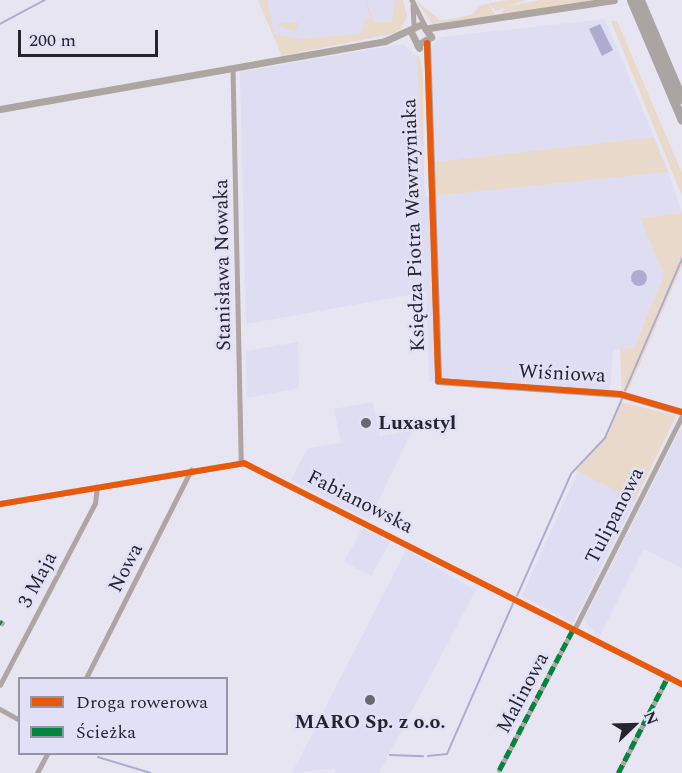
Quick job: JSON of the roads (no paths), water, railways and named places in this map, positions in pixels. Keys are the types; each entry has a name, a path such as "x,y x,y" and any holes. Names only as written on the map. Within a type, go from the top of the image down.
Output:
{"highway":[{"path":"632,0 682,120"},
{"path":"640,0 682,99"}],"street":[{"path":"0,109 385,41 410,40 417,45 458,28 612,0"},
{"path":"413,2 427,26"},
{"path":"410,40 413,2"},
{"path":"385,41 412,28 427,26 458,28"},
{"name":"Księdza Piotra Wawrzyniaka","path":"427,26 429,40 426,67 438,381"},
{"name":"Księdza Piotra Wawrzyniaka","path":"417,45 426,67"},
{"name":"Stanisława Nowaka","path":"233,68 242,462"},
{"name":"Wiśniowa","path":"438,381 620,394 682,414"},
{"name":"Tulipanowa","path":"573,629 682,414"},
{"path":"0,510 0,504 242,462"},
{"name":"Fabianowska","path":"242,462 682,684"},
{"name":"Nowa","path":"87,677 191,470"},
{"name":"3 Maja","path":"0,686 95,503 97,486"},
{"name":"Malinowa","path":"499,771 573,629"},
{"path":"618,773 668,676"},
{"path":"0,710 18,719"},
{"path":"38,773 46,755"}],"water":[{"path":"600,24 613,50 602,56 589,29"},
{"path":"639,270 645,272 647,278 645,284 639,286 633,284 631,278 633,272"}],"waterway":[{"path":"0,24 45,0"},
{"path":"625,391 682,259"},
{"path":"517,596 571,474 605,438 622,399"},
{"path":"428,756 447,754 513,604"},
{"path":"390,755 423,756"},
{"path":"98,757 151,773"}],"place":[{"name":"Luxastyl","path":"366,423"},
{"name":"MARO Sp. z o.o.","path":"370,700"}]}
